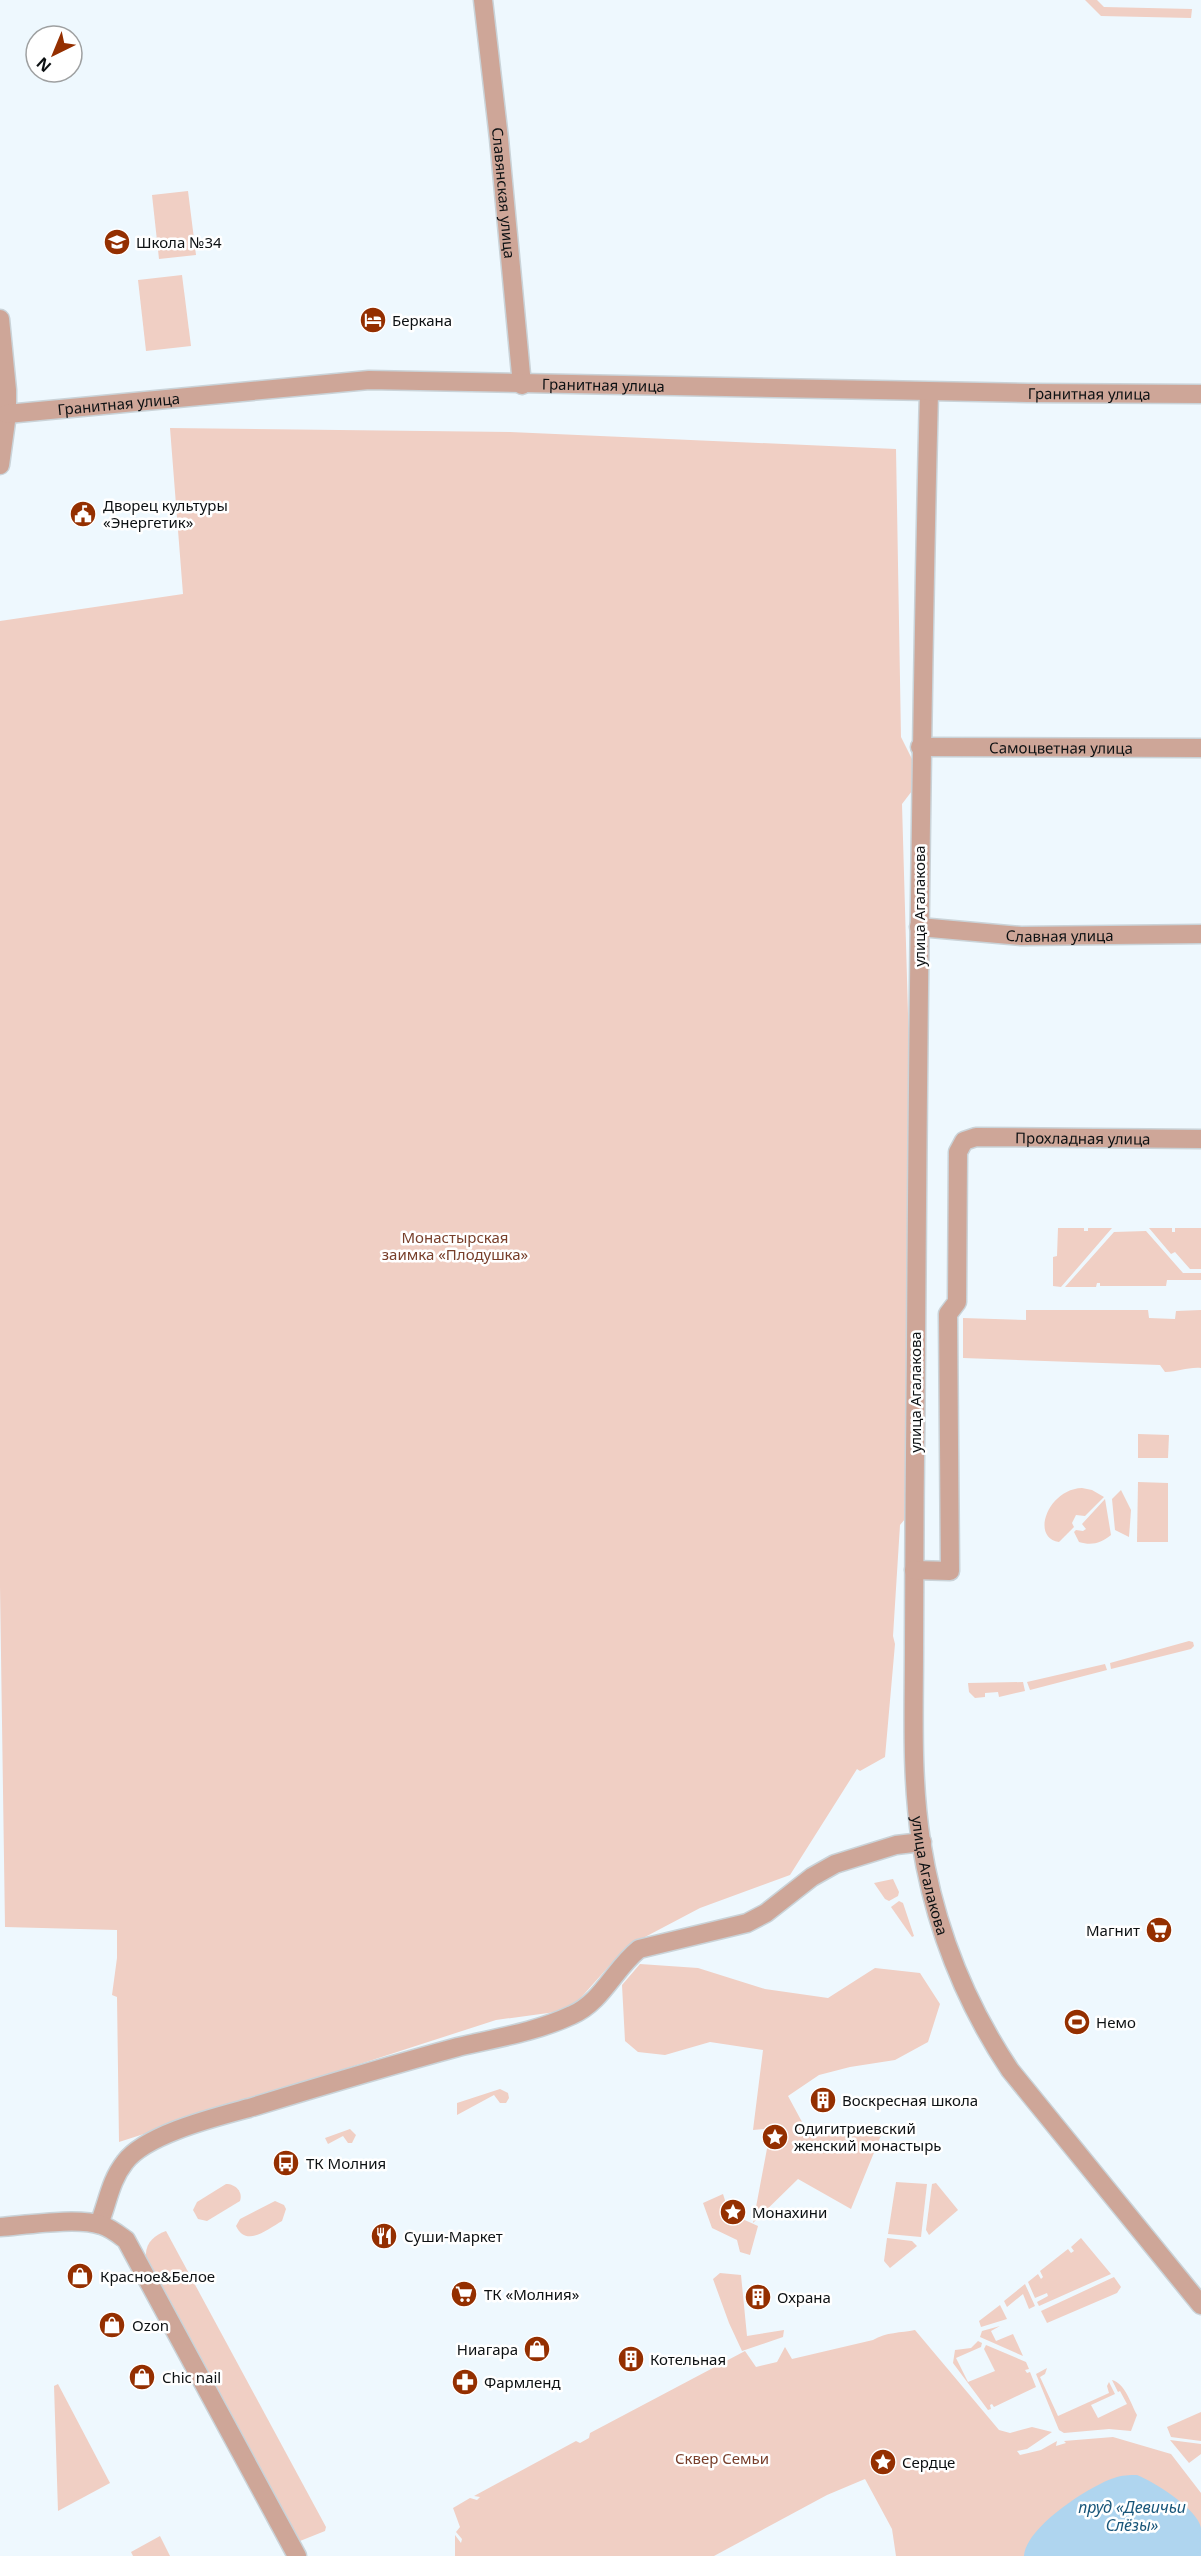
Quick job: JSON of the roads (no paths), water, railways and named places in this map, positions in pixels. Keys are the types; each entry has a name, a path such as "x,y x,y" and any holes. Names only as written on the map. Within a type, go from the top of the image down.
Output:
{"street":[{"name":"Славянская улица","path":"483,0 499,139 522,385"},
{"path":"0,320 7,390 7,414 0,465"},
{"name":"Гранитная улица","path":"7,414 369,380 929,392 1201,394"},
{"name":"улица Агалакова","path":"929,392 920,747 914,1570 914,1766 921,1842 936,1912 951,1956 973,2009 990,2039 1010,2070 1201,2305"},
{"name":"Самоцветная улица","path":"920,747 1201,748"},
{"name":"Славная улица","path":"919,927 1021,936 1201,934"},
{"name":"Прохладная улица","path":"914,1570 950,1571 948,1314 957,1302 958,1152 964,1141 975,1137 1201,1139"},
{"path":"99,2224 109,2189 126,2161 155,2140 224,2115 458,2048 541,2028 586,2008 625,1960 639,1949 747,1923 766,1913 812,1877 835,1864 896,1845 921,1842"},
{"path":"0,2227 69,2223 99,2224 115,2231 126,2240 136,2254 297,2556"}],"water":[{"name":"пруд «Девичьи Слёзы»","path":"1137,2475 1164,2490 1192,2513 1201,2528 1201,2556 1024,2556 1027,2545 1035,2533 1046,2521 1075,2499 1103,2482 1123,2476"}],"place":[{"name":"Школа №34","path":"117,242"},
{"name":"Беркана","path":"373,320"},
{"name":"Дворец культуры «Энергетик»","path":"83,514"},
{"name":"Магнит","path":"1159,1930"},
{"name":"Немо","path":"1077,2022"},
{"name":"Воскресная школа","path":"823,2100"},
{"name":"Одигитриевский женский монастырь","path":"775,2137"},
{"name":"ТК Молния","path":"286,2163"},
{"name":"Монахини","path":"733,2212"},
{"name":"Суши-Маркет","path":"384,2236"},
{"name":"Красное&Белое","path":"80,2276"},
{"name":"ТК «Молния»","path":"464,2294"},
{"name":"Охрана","path":"758,2297"},
{"name":"Ozon","path":"112,2325"},
{"name":"Ниагара","path":"537,2349"},
{"name":"Котельная","path":"631,2359"},
{"name":"Chic nail","path":"142,2377"},
{"name":"Фармленд","path":"465,2382"},
{"name":"Сердце","path":"883,2462"}],"park label":[{"name":"Монастырская заимка «Плодушка»","path":"455,1246"},
{"name":"Сквер Семьи","path":"722,2458"}]}
